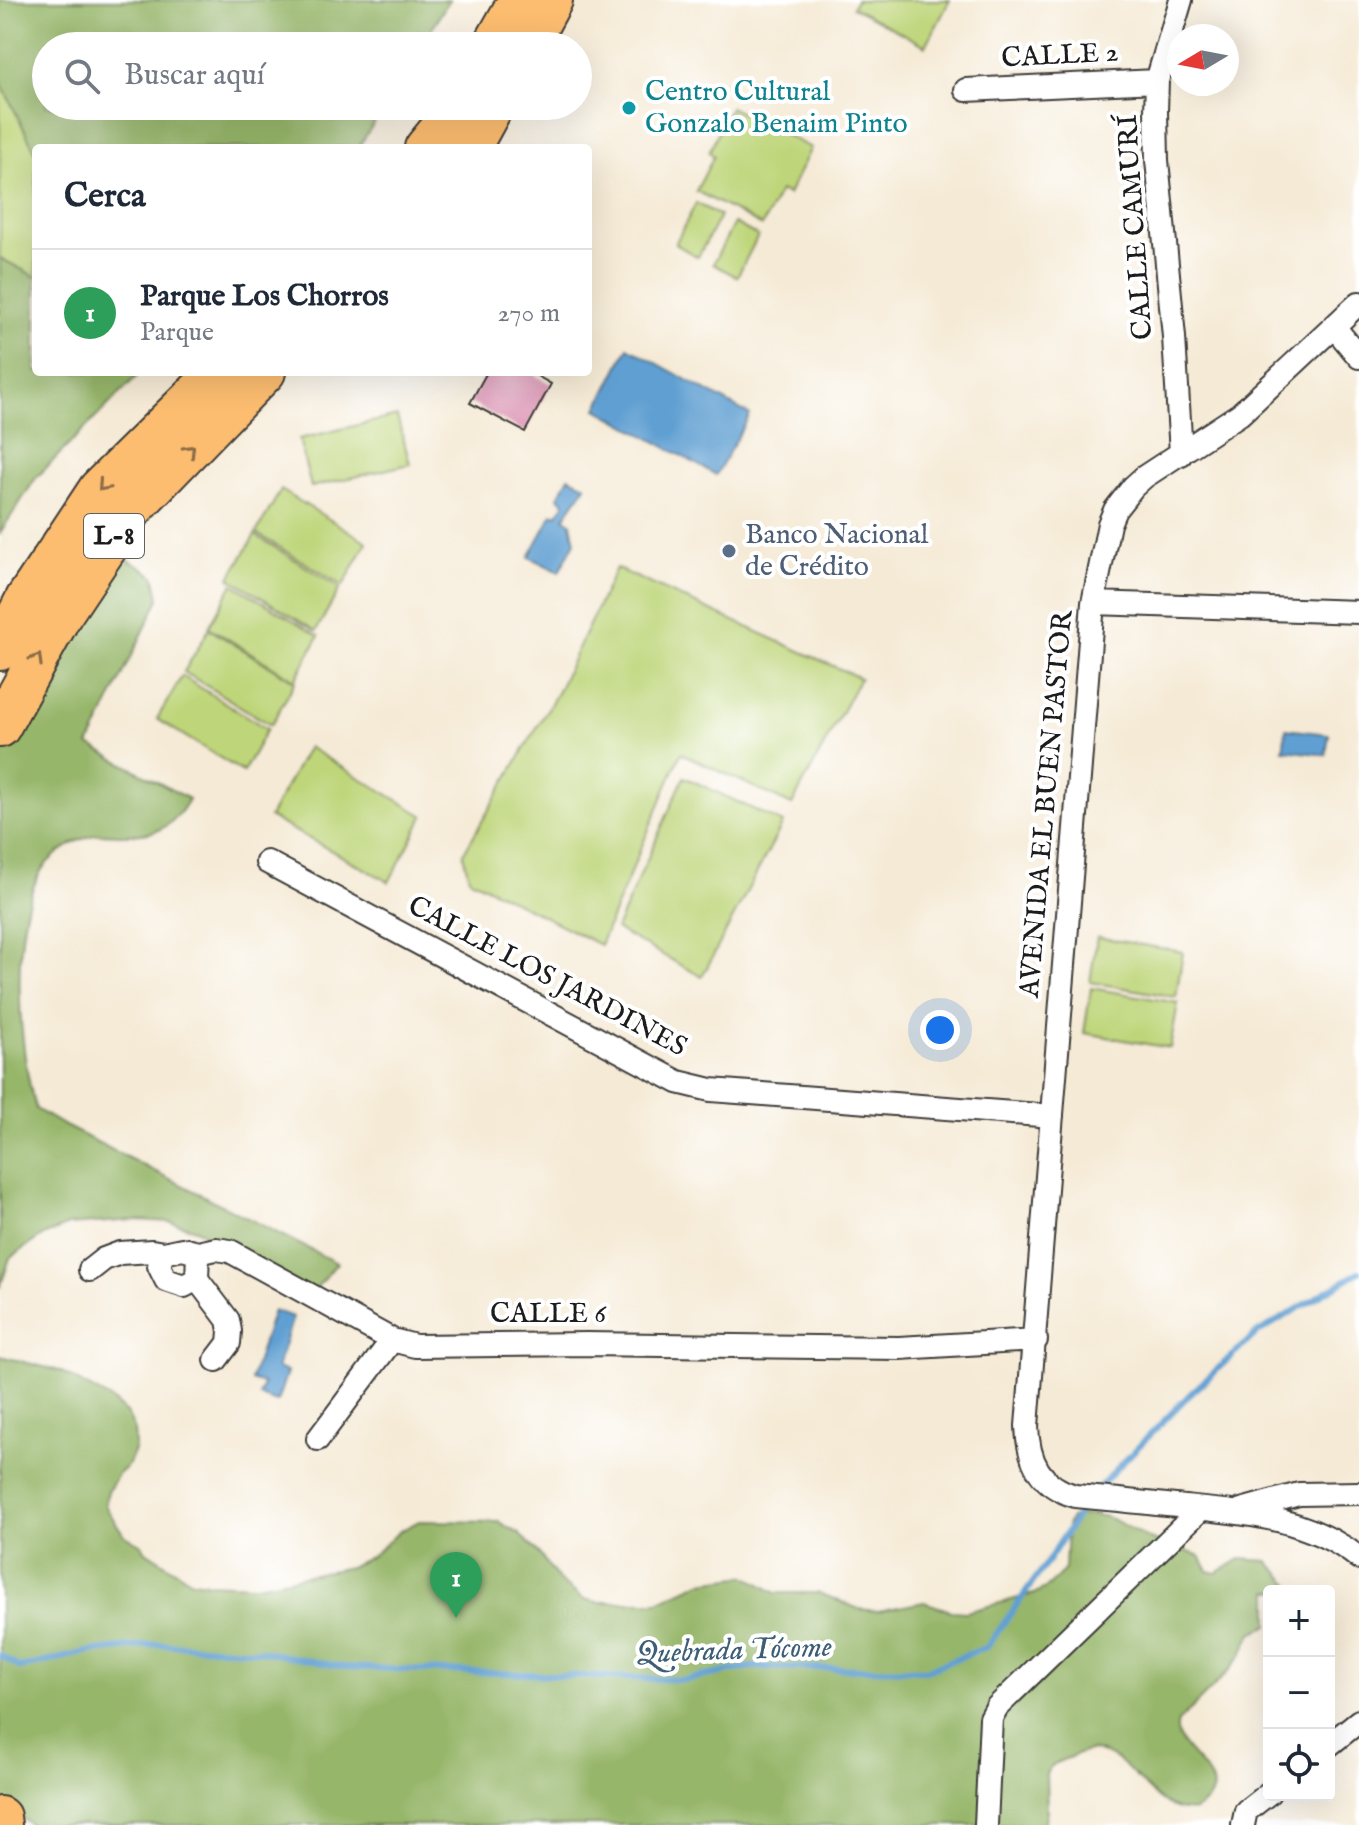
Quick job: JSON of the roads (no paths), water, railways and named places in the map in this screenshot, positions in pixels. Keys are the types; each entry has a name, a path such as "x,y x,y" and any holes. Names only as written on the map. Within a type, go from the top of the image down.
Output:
{"highway":[{"path":"501,32 519,0"},
{"path":"535,32 552,0"},
{"path":"428,144 448,120"},
{"path":"472,144 485,120"},
{"name":"L-8","path":"0,650 26,599 99,489 214,376"},
{"name":"L-8","path":"0,727 62,614 133,508 261,376"},
{"path":"0,1817 1,1825"}],"street":[{"name":"CALLE CAMURÍ","path":"1181,0 1157,81 1157,160 1174,337 1181,454"},
{"name":"CALLE 2","path":"966,90 1157,81"},
{"name":"AVENIDA EL BUEN PASTOR","path":"1359,303 1240,414 1144,477 1115,510 1109,524 1093,603 1027,1426 1028,1446 1037,1473 1061,1492 1266,1517 1300,1525 1340,1544 1359,1558"},
{"path":"1335,328 1359,357"},
{"path":"1093,603 1359,612"},
{"name":"CALLE LOS JARDINES","path":"267,862 678,1082 711,1090 1052,1116"},
{"name":"CALLE 6","path":"90,1270 104,1259 120,1253 163,1253 182,1249 198,1253 216,1249 230,1251 392,1340 415,1346 587,1344 899,1348 1036,1340"},
{"path":"163,1253 159,1266 166,1280 184,1286 197,1279"},
{"path":"198,1253 197,1279 228,1320 229,1343 216,1360"},
{"path":"318,1439 392,1340"},
{"path":"1233,1512 1299,1494 1359,1493"},
{"path":"986,1825 991,1718 997,1707 1201,1509"},
{"path":"1335,1740 1359,1721"},
{"path":"1245,1818 1263,1799"}],"water":[{"path":"628,347 750,415 716,475 597,409"},
{"path":"569,477 586,486 564,518 571,523 575,542 559,572 529,557 553,513 557,515 565,503 558,497"},
{"path":"1286,729 1329,734 1326,755 1283,750"},
{"path":"273,1310 293,1317 277,1368 287,1372 277,1402 259,1396 263,1384 251,1380"}],"waterway":[{"name":"Quebrada Tócome","path":"1095,1491 1189,1395 1257,1333 1359,1272"},
{"name":"Quebrada Tócome","path":"0,1655 20,1668 87,1652 158,1644 260,1651 343,1667 685,1680 751,1667 926,1670 987,1647 1086,1502"}],"place":[{"name":"Centro Cultural Gonzalo Benaim Pinto","path":"629,108"},
{"name":"Banco Nacional de Crédito","path":"729,551"},
{"name":"Parque Los Chorros","path":"456,1618"}]}
